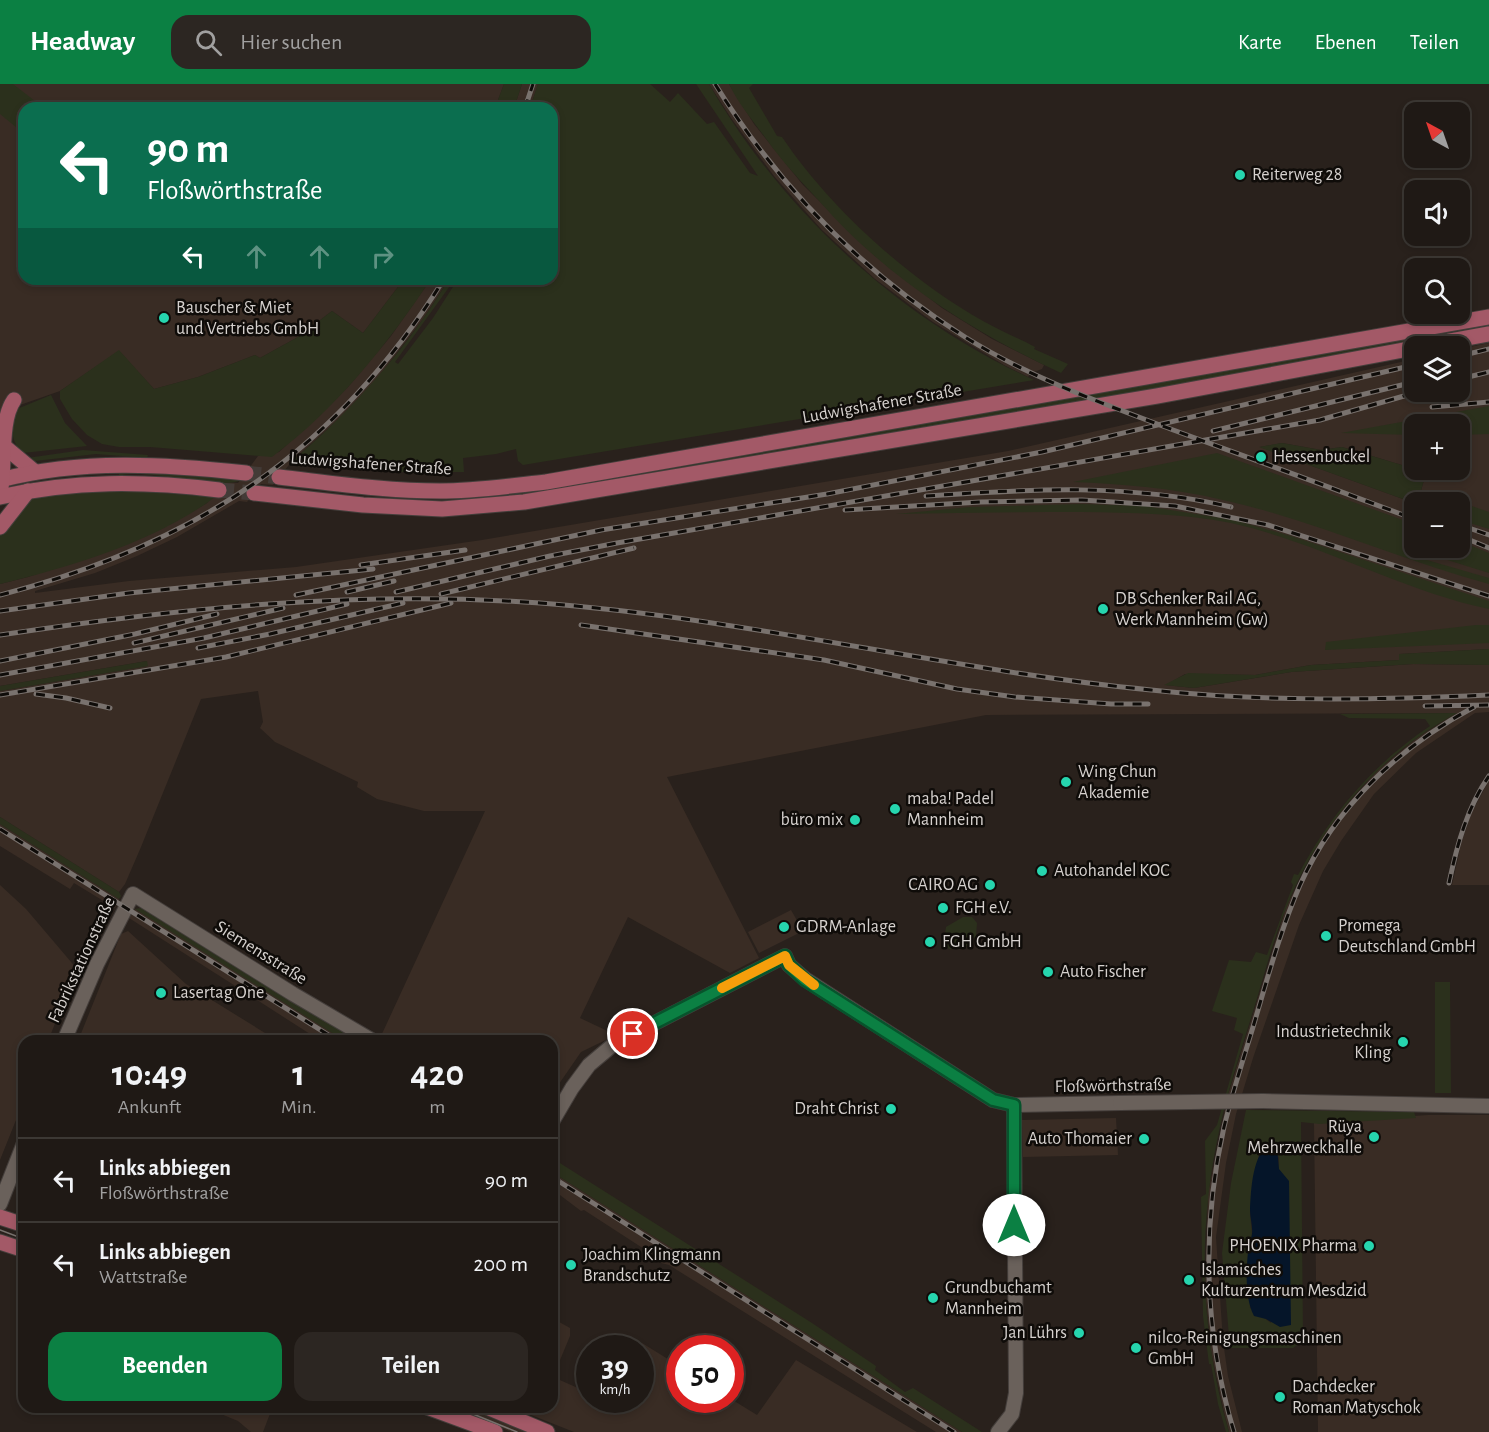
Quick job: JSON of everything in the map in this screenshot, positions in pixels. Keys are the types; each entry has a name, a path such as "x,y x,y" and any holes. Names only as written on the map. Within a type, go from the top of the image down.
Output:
{"main road":[{"name":"Ludwigshafener Straße","path":"279,477 374,488 439,491 492,489 546,482 1489,317"},
{"path":"1470,337 1489,334"},
{"name":"Ludwigshafener Straße","path":"254,493 363,505 442,510 503,504 600,490 1157,396 1404,350"},
{"path":"1,487 5,447 2,422 14,400"},
{"path":"5,447 15,458 35,472"},
{"path":"1,487 35,472 87,466 152,465 246,473"},
{"path":"1,487 28,491 108,482 161,484 219,490"},
{"path":"0,527 28,491"},
{"path":"0,1216 18,1223"},
{"path":"0,1242 18,1248"},
{"path":"443,1413 495,1432"},
{"path":"501,1413 547,1432"}],"street":[{"name":"Fabrikstationstraße","path":"67,1035 97,964 132,894"},
{"name":"Siemensstraße","path":"132,894 363,1035"},
{"name":"Floßwörthstraße","path":"558,1112 589,1065 614,1044 785,956 789,965 805,980 993,1100 1014,1105 1263,1101 1489,1106"},
{"path":"998,1432 1012,1414 1016,1393 1014,1105"},
{"path":"0,1204 18,1158"}],"shaded area":[{"path":"0,84 504,84 497,102 18,102 18,285 399,285 363,333 332,311 298,337 260,358 255,355 198,377 154,389 119,351 60,391 0,412"},
{"path":"522,84 538,84 532,102 516,102"},
{"path":"709,84 729,84 754,124 803,185 874,255 942,308 992,339 1044,365 1042,369 1031,373 1028,377 1004,365 933,322 875,279 822,230 774,176"},
{"path":"427,285 445,285 423,319 376,380 343,415 292,461 273,485 261,484 247,502 239,501 177,537 137,556 95,573 35,591 35,593 129,581 296,567 482,540 1008,451 1404,361 1404,402 1470,402 1470,347 1489,343 1489,649 1400,654 1400,660 1311,665 1255,675 1185,674 1166,685 1194,688 1291,672 1413,664 1489,665 1489,712 1475,713 1416,753 1374,794 1341,841 1323,871 1299,925 1253,1058 1236,1114 1226,1163 1216,1237 1223,1341 1228,1376 1242,1432 1229,1432 1211,1351 1205,1290 1208,1193 1228,1095 1286,907 1318,843 1340,812 1378,770 1417,738 1456,713 986,715 667,777 759,958 730,973 628,917 580,1018 616,1035 581,1052 558,1085 558,1035 381,1035 485,811 424,811 377,799 357,787 358,782 275,742 260,728 263,722 258,691 201,699 141,847 125,884 119,892 0,817 0,691 147,666 147,661 0,686 0,584 28,577 131,542 170,524 207,503 225,482 238,483 258,456 279,452 348,387 391,336","holes":["1404,414 1470,414 1470,480 1424,480 1421,492 1470,492 1470,558 1404,558 1404,499 1260,447 1282,443 1321,450 1342,447 1404,466"]},
{"path":"1489,780 1489,885 1452,885 1461,844 1471,814"},
{"path":"0,824 119,899 115,908 74,883 70,889 0,846"},
{"path":"0,885 26,909 77,969 50,1035 18,1035 18,1115 0,1160"},
{"path":"135,909 211,954 336,1035 312,1035 129,918"},
{"path":"791,910 803,931 759,953 748,932"},
{"path":"128,931 186,984 268,1035 80,1035 121,934"},
{"path":"1428,1115 1489,1115 1489,1432 1318,1432 1314,1123"},
{"path":"1116,1118 1118,1155 1023,1157 1022,1120"},
{"path":"558,1176 962,1432 936,1432 669,1265 661,1263 658,1258 584,1210 581,1211 558,1194"},
{"path":"558,1321 570,1328 570,1336 558,1365"},
{"path":"654,1350 666,1358 666,1413 744,1413 744,1407 757,1415 796,1360 917,1432 574,1432 526,1413 558,1413 558,1379 576,1387 576,1413 654,1413"},
{"path":"270,1413 263,1432 251,1432 238,1421 221,1414"},
{"path":"467,1413 485,1413 532,1432 511,1432"}],"green space":[{"path":"0,84 13,84 36,102 18,102 18,131 0,114"},
{"path":"504,84 522,84 516,102 497,102"},
{"path":"538,84 650,84 670,102 678,93 707,124 714,122 750,173 758,176 696,84 709,84 738,131 772,175 809,218 849,257 937,326 985,355 1034,380 523,465 518,461 516,449 463,458 464,472 398,472 292,461 336,421 378,377 433,305 445,285 451,285 395,362 398,364 433,318 454,285 558,285 558,102 532,102"},
{"path":"729,84 753,84 749,88 777,136 782,137 823,190 872,240 926,284 955,304 990,325 1035,347 1034,349 1068,364 1061,373 963,321 873,255 846,230 786,165 737,99"},
{"path":"399,285 427,285 397,328 359,375 318,418 272,457 102,444 87,435 72,419 60,399 60,391 119,350 154,389 198,377 255,355 260,358 298,337 332,311 363,333"},
{"path":"1489,323 1489,329 1451,336 1414,336"},
{"path":"1404,338 1404,345 1210,380 510,499 510,492"},
{"path":"51,395 65,423 87,446 23,453 16,444 12,432 17,409"},
{"path":"1489,406 1489,434 1470,435 1470,414 1445,414"},
{"path":"1404,422 1404,435 1341,433"},
{"path":"1282,443 1321,450 1342,447 1404,466 1404,480 1424,480 1421,492 1404,492 1404,499 1259,447"},
{"path":"83,450 148,455 147,458 96,454 35,461 27,458"},
{"path":"1217,453 1404,520 1404,558 1290,518 1223,500 1148,487 1073,482"},
{"path":"119,471 147,471 148,473 241,480 232,483 218,483 146,474 119,476"},
{"path":"133,491 215,497 167,527 112,551 0,584 0,533 30,500 44,494"},
{"path":"1081,504 1145,506 1234,520 1291,536 1489,601 1489,609 1424,590 1297,542 1213,520 1157,514 1082,512 896,514 970,507"},
{"path":"1470,505 1489,512 1489,529 1470,523"},
{"path":"1470,545 1489,553 1489,573 1441,558 1470,558"},
{"path":"1405,558 1426,558 1489,578 1489,584 1455,574"},
{"path":"1489,625 1489,643 1325,650 1326,642"},
{"path":"1489,649 1489,665 1413,664 1291,672 1194,688 1164,685 1188,673 1255,675 1311,665 1399,660 1399,654"},
{"path":"147,661 148,666 0,691 0,686"},
{"path":"1457,713 1402,749 1355,794 1317,847 1301,876 1272,948 1223,1113 1208,1203 1205,1242 1207,1319 1219,1395 1229,1432 1226,1432 1211,1364 1209,1364 1203,1316 1201,1197 1206,1194 1205,1141 1217,1125 1243,1034 1234,1030 1237,1018 1212,1011 1229,960 1251,962 1256,952 1267,955 1293,885 1291,882 1294,874 1298,875 1339,812 1372,774 1409,741 1430,726 1425,719 1349,718 1340,714"},
{"path":"0,817 119,892 121,896 119,899 0,824"},
{"path":"141,908 247,974 352,1035 335,1035 135,909"},
{"path":"963,917 972,917 977,923 976,936 967,946 949,949 944,941 946,927"},
{"path":"1435,982 1450,982 1451,1093 1435,1093"},
{"path":"1246,1110 1414,1112 1416,1118 1319,1124 1301,1122 1303,1335 1300,1343 1293,1348 1230,1348 1222,1253 1231,1183","holes":["1264,1146 1279,1157 1271,1323 1250,1308 1248,1251 1252,1235 1250,1212 1259,1154"]},
{"path":"558,1162 812,1323 876,1366 875,1370 905,1392 913,1388 982,1432 962,1432 558,1176"}],"water":[{"path":"1272,1143 1277,1148 1279,1169 1289,1181 1291,1325 1280,1327 1266,1319 1254,1316 1247,1285 1248,1250 1252,1236 1250,1210 1254,1172 1260,1154"}],"tunnel":[{"path":"246,473 279,477"},
{"path":"219,490 254,493"}],"tram line":[{"path":"0,1230 18,1237"},
{"path":"471,1413 517,1432"}],"railway":[{"path":"527,102 533,84"},
{"path":"715,84 767,158 825,225 891,285 965,337 1041,378 1095,400 1404,515"},
{"path":"0,595 70,574 136,549 198,519 255,483 308,442 357,394 402,340 440,285"},
{"path":"1470,354 1489,349"},
{"path":"296,595 601,530 827,494 1042,452 1404,367"},
{"path":"1470,377 1489,372"},
{"path":"1213,431 1404,384"},
{"path":"396,592 550,556 617,543 1320,420 1404,396"},
{"path":"1432,407 1489,402"},
{"path":"926,496 1041,490 1117,491 1193,499 1231,507"},
{"path":"845,510 981,502 1082,500 1175,506 1268,525 1489,596"},
{"path":"1470,528 1489,535"},
{"path":"1470,540 1489,548"},
{"path":"441,594 634,548"},
{"path":"361,565 465,550"},
{"path":"0,611 129,593 373,569"},
{"path":"347,592 394,581"},
{"path":"0,635 134,617 269,604 336,600 472,600 617,610 693,620 998,670 1193,694 1320,699 1489,695"},
{"path":"198,648 403,603"},
{"path":"0,695 226,657 451,603"},
{"path":"0,675 204,638 347,604"},
{"path":"134,643 283,608"},
{"path":"0,661 135,634 217,614"},
{"path":"581,625 824,660 957,689 1015,697 1111,704 1148,704"},
{"path":"36,694 110,708"},
{"path":"1425,706 1489,705"},
{"path":"1234,1432 1224,1395 1212,1319 1209,1280 1212,1203 1227,1115 1280,938 1300,885 1314,857 1331,830 1351,805 1395,760 1446,723 1474,707"},
{"path":"1449,883 1464,827 1481,788 1489,776"},
{"path":"0,829 328,1035"},
{"path":"558,1181 954,1432"}],"slow traffic":[{"path":"722,988 785,956 789,965 814,985"}],"place":[{"name":"Reiterweg 28","path":"1240,175"},
{"name":"Bauscher & Miet und Vertriebs GmbH","path":"164,318"},
{"name":"Hessenbuckel","path":"1261,457"},
{"name":"DB Schenker Rail AG, Werk Mannheim (Gw)","path":"1103,609"},
{"name":"Wing Chun Akademie","path":"1066,782"},
{"name":"maba! Padel Mannheim","path":"895,809"},
{"name":"büro mix","path":"855,820"},
{"name":"Autohandel KOC","path":"1042,871"},
{"name":"CAIRO AG","path":"990,885"},
{"name":"FGH e.V.","path":"943,908"},
{"name":"GDRM-Anlage","path":"784,927"},
{"name":"Promega Deutschland GmbH","path":"1326,936"},
{"name":"FGH GmbH","path":"930,942"},
{"name":"Auto Fischer","path":"1048,972"},
{"name":"Lasertag One","path":"161,993"},
{"name":"Industrietechnik Kling","path":"1403,1042"},
{"name":"Draht Christ","path":"891,1109"},
{"name":"Rüya Mehrzweckhalle","path":"1374,1137"},
{"name":"Auto Thomaier","path":"1144,1139"},
{"name":"PHOENIX Pharma","path":"1369,1246"},
{"name":"Joachim Klingmann Brandschutz","path":"571,1265"},
{"name":"Islamisches Kulturzentrum Mesdzid","path":"1189,1280"},
{"name":"Grundbuchamt Mannheim","path":"933,1298"},
{"name":"Jan Lührs","path":"1079,1333"},
{"name":"nilco-Reinigungsmaschinen GmbH","path":"1136,1348"},
{"name":"Dachdecker Roman Matyschok","path":"1280,1397"}],"route":[{"path":"633,1034 785,956 789,965 805,980 993,1100 1014,1105 1014,1225"}]}
